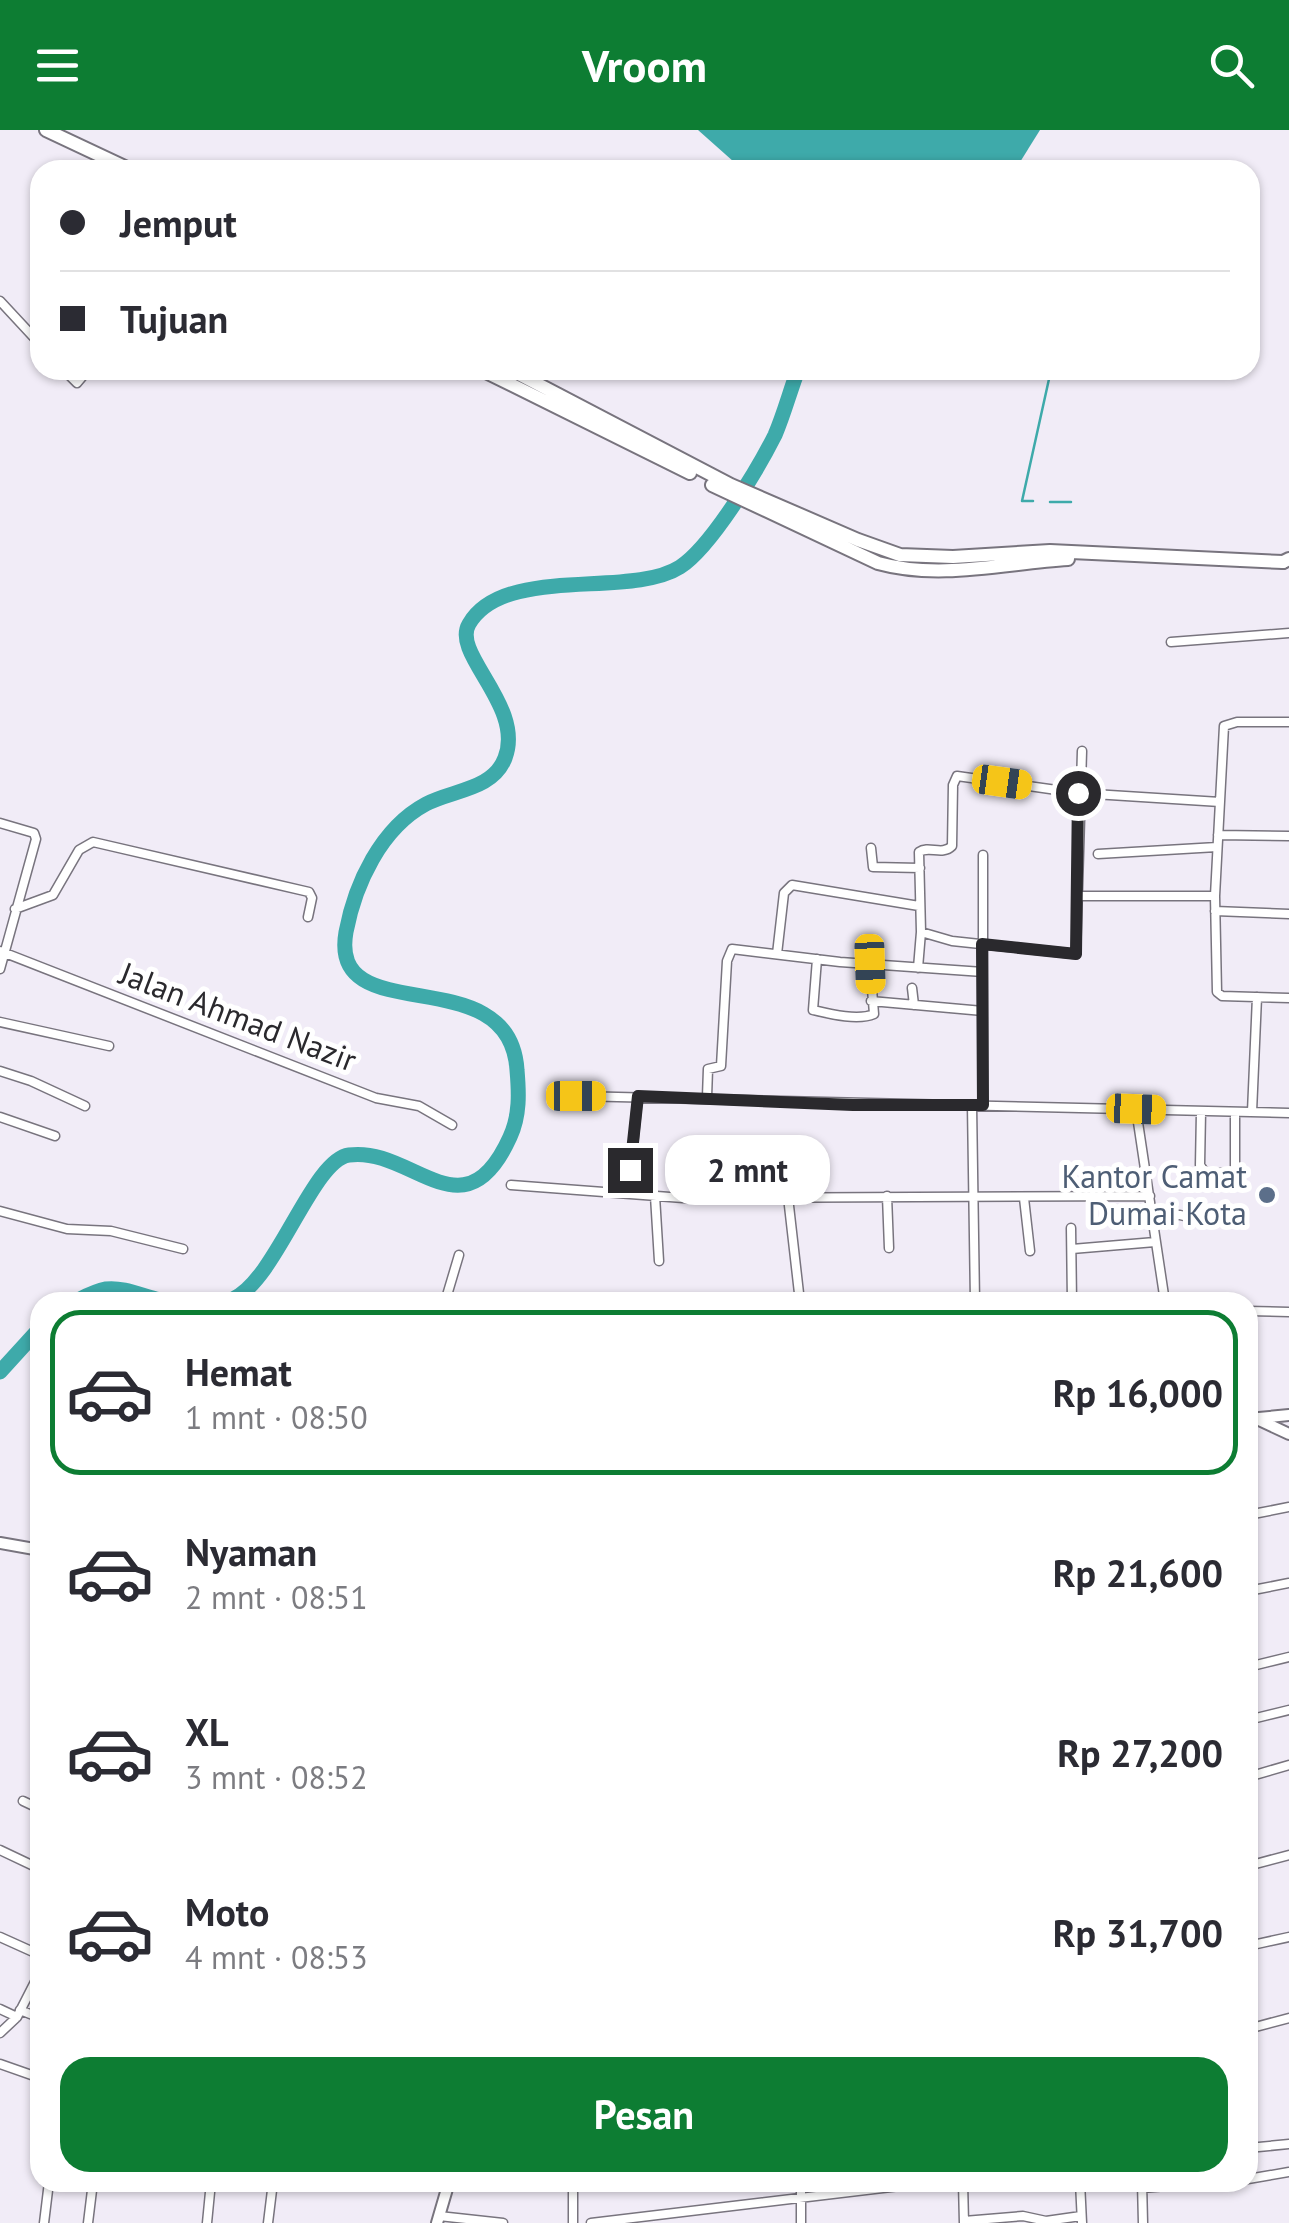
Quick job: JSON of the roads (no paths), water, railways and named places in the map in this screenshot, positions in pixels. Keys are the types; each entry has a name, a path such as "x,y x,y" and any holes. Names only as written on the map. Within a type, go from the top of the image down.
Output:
{"main road":[{"path":"46,130 110,160"},
{"path":"504,380 881,556 918,558 1041,551 1287,562"},
{"path":"528,380 613,429"}],"street":[{"path":"0,301 30,333"},
{"path":"1171,642 1289,633"},
{"path":"1289,722 1237,722 1224,726 1214,896 1218,992 1222,996 1289,998"},
{"path":"921,932 982,944 1076,954 1082,751"},
{"path":"914,1005 912,983 921,932 919,852 944,851 952,846 953,785 957,776 1078,793 1220,802"},
{"path":"0,823 34,833 36,839 0,969"},
{"path":"1218,835 1289,836"},
{"path":"15,909 54,895 79,850 93,842 309,892 308,917"},
{"path":"1098,854 1217,847"},
{"path":"871,848 874,867 920,868"},
{"path":"983,1105 984,855"},
{"path":"777,954 784,893 792,885 919,906"},
{"path":"1076,896 1214,896"},
{"path":"1215,910 1289,914"},
{"path":"706,1097 708,1068 721,1066 730,951 738,948 817,959 983,972"},
{"name":"Jalan Ahmad Nazir","path":"2,952 376,1098 419,1106 452,1125"},
{"path":"817,959 811,1001 814,1012 872,1017 870,964"},
{"path":"1252,1112 1257,997"},
{"path":"871,1002 983,1011"},
{"path":"0,1022 109,1046"},
{"path":"0,1071 32,1081 84,1106"},
{"path":"576,1096 1289,1113"},
{"path":"628,1194 638,1096"},
{"path":"972,1105 975,1292"},
{"path":"1136,1109 1163,1292"},
{"path":"1201,1112 1200,1165 1206,1174 1235,1172 1236,1112"},
{"path":"0,1117 55,1136"},
{"path":"511,1185 655,1196 1150,1196"},
{"path":"655,1196 659,1260"},
{"path":"888,1196 889,1248"},
{"path":"788,1197 799,1292"},
{"path":"1024,1198 1030,1251"},
{"path":"0,1211 67,1229 111,1231 183,1250"},
{"path":"1151,1215 1180,1215 1210,1222"},
{"path":"1071,1228 1072,1292"},
{"path":"1072,1248 1155,1242"},
{"path":"448,1292 459,1255"},
{"path":"1258,1311 1289,1312"},
{"path":"1258,1417 1289,1415"},
{"path":"1258,1421 1289,1434"},
{"path":"1258,1514 1289,1507"},
{"path":"0,1542 30,1548"},
{"path":"1258,1589 1289,1583"},
{"path":"1258,1665 1289,1658"},
{"path":"1258,1718 1289,1710"},
{"path":"1258,1774 1289,1765"},
{"path":"24,1801 30,1804"},
{"path":"0,1850 30,1864"},
{"path":"1258,1864 1289,1856"},
{"path":"0,1937 30,1950"},
{"path":"1258,1944 1289,1937"},
{"path":"0,2034 18,2014 30,1991"},
{"path":"0,2010 30,2016"},
{"path":"1258,2026 1289,2018"},
{"path":"0,2064 30,2074"},
{"path":"1258,2147 1289,2144"},
{"path":"1258,2177 1289,2172"},
{"path":"44,2223 47,2192"},
{"path":"88,2223 92,2192"},
{"path":"207,2223 210,2192"},
{"path":"268,2223 272,2192"},
{"path":"446,2192 438,2220 503,2223"},
{"path":"573,2192 573,2223"},
{"path":"801,2192 801,2223"},
{"path":"591,2223 836,2192"},
{"path":"962,2192 964,2222 1028,2216 1046,2221 1082,2220 1081,2192"},
{"path":"1142,2192 1143,2223"},
{"path":"682,2210 682,2223"}],"water":[{"path":"698,130 1040,130 1021,160 732,160"}],"waterway":[{"path":"242,1292 264,1269 321,1177 335,1162 349,1155 372,1156 436,1181 455,1185 474,1182 492,1167 513,1129 517,1070 507,1035 485,1015 455,1003 390,990 364,980 348,962 346,932 356,895 383,842 410,814 482,783 499,769 505,758 505,719 470,650 466,636 469,624 486,606 510,594 631,581 680,567 706,543 757,467 775,435 794,380"},
{"path":"1033,501 1022,501 1049,380"},
{"path":"1050,502 1071,502"},
{"path":"96,1292 132,1292"},
{"path":"0,1372 30,1339"}],"place":[{"name":"Kantor Camat Dumai Kota","path":"1267,1195"}]}
